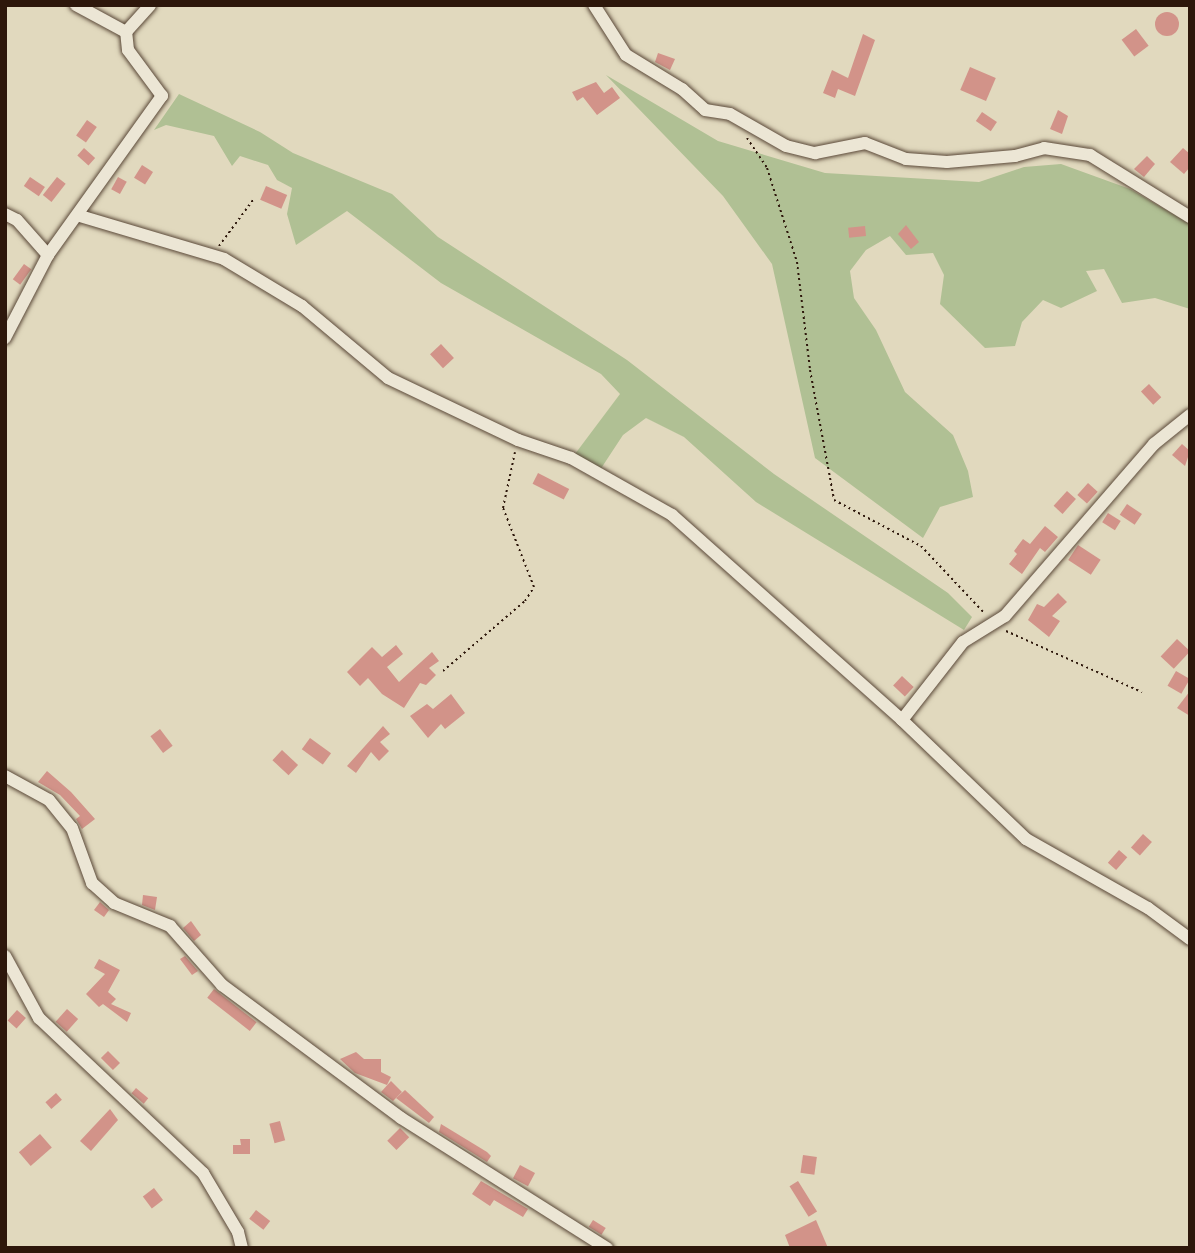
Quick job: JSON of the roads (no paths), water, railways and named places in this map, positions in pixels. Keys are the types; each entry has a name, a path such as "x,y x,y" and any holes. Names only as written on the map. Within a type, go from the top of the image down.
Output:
{"street":[{"path":"76,5 127,32"},
{"path":"5,338 48,256 80,216 162,96 128,51 127,32 150,5"},
{"path":"594,5 626,55 682,89 705,110 730,114 786,146 815,153 865,143 906,159 947,162 1015,156 1044,148 1090,155 1190,217"},
{"path":"5,214 17,220 48,256"},
{"path":"80,216 214,256 302,306 388,378 518,440 571,458 672,515 902,720 1026,839 1148,908 1190,939"},
{"path":"902,720 963,642 1014,607 1154,444 1190,415"},
{"path":"5,776 49,800 72,828 92,883 114,903 170,926 222,985 401,1118 607,1248"},
{"path":"5,956 39,1018 203,1173 238,1232 242,1248"}]}
